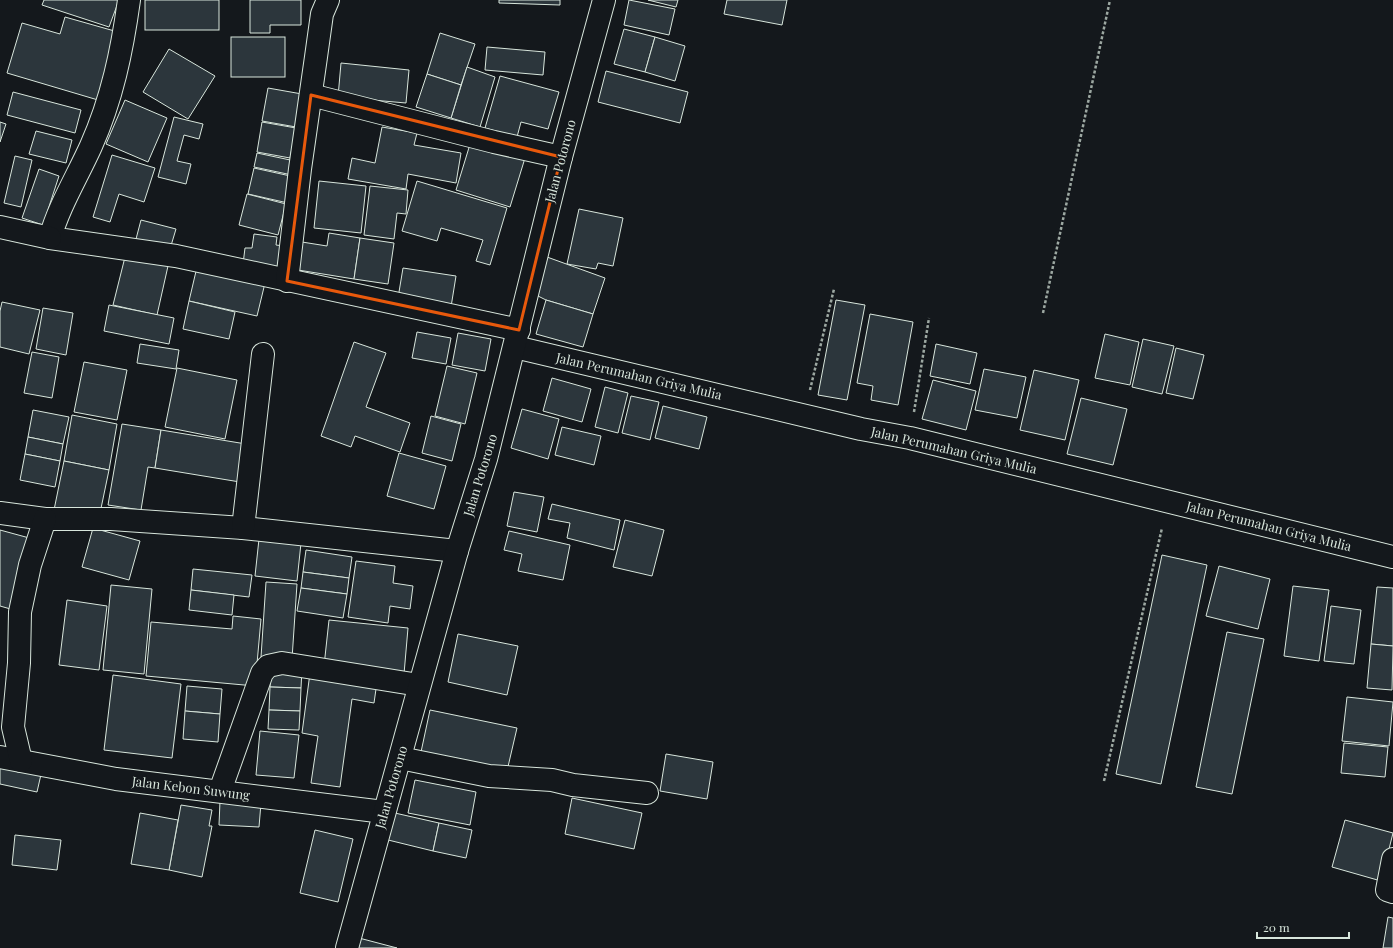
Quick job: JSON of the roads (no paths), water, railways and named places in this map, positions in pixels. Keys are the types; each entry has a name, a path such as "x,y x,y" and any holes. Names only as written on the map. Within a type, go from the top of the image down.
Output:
{"street":[{"path":"50,238 54,224 91,146 112,90 129,0"},
{"path":"287,281 300,169 322,14 328,0"},
{"name":"Jalan Potorono","path":"347,948 457,551 486,458 561,157 604,0"},
{"path":"311,95 486,140 561,157"},
{"name":"Jalan Perumahan Griya Mulia","path":"0,227 50,238 176,256 287,281 517,338 804,416 910,438 1393,557"},
{"path":"243,528 263,354"},
{"path":"0,513 45,519 111,519 243,528 363,539 457,551"},
{"path":"21,761 13,727 19,664 20,612 30,565 45,519"},
{"path":"220,791 262,673 268,666 282,663 419,685"},
{"name":"Jalan Kebon Suwung","path":"0,757 116,779 384,812"},
{"path":"400,758 489,776 552,780 573,785 647,793"},
{"path":"1393,859 1387,890 1393,892"}]}
